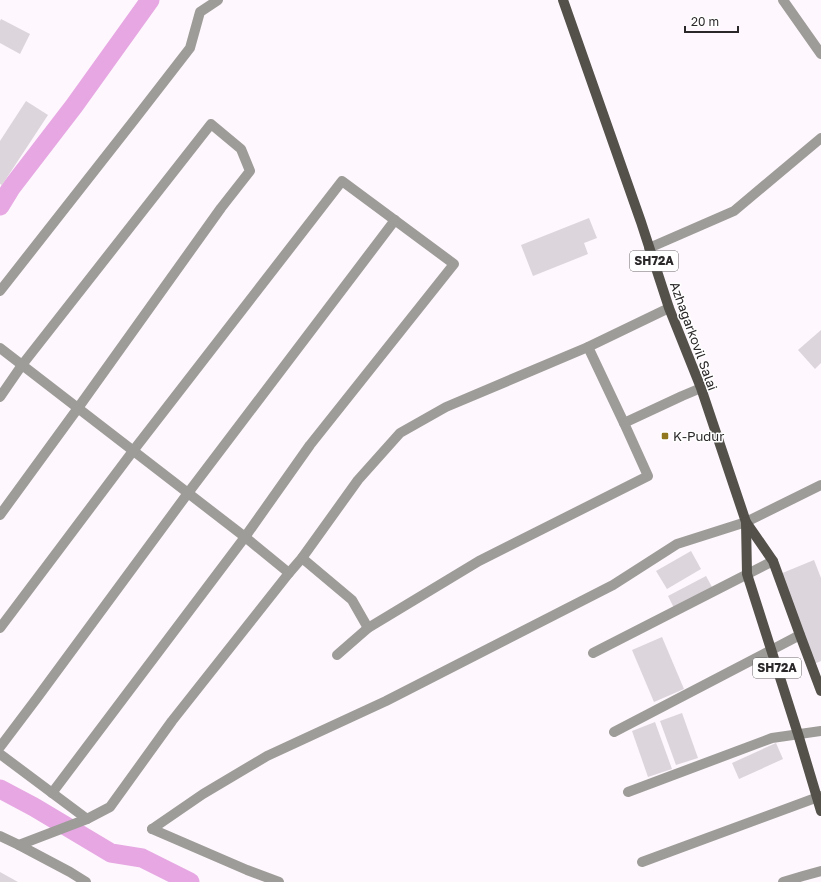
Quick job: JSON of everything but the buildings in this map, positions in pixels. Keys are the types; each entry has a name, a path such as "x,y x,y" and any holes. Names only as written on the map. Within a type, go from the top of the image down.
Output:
{"main road":[{"name":"Azhagarkovil Salai","path":"563,0 650,248 669,308 701,388 746,522 773,561 821,691"},
{"name":"Azhagarkovil Salai","path":"746,522 747,574 819,797 821,812"}],"street":[{"path":"0,291 190,48 200,12 218,0"},
{"path":"783,0 821,54"},
{"path":"0,397 22,365 211,124 241,149 250,171 221,208 0,515"},
{"path":"650,248 734,211 821,138"},
{"path":"0,628 133,451 342,181 454,264 310,444 245,537 52,792"},
{"path":"0,747 188,493 395,220"},
{"path":"19,845 87,819 110,807 172,721 302,558 358,480 400,433 446,407 588,347 669,308"},
{"path":"337,655 368,628 479,561 648,476 588,347"},
{"path":"0,348 245,537 289,573"},
{"path":"624,422 701,388"},
{"path":"279,882 247,870 152,829 203,794 267,756 386,701 606,588 677,544 746,522 821,485"},
{"path":"302,558 352,600 368,628"},
{"path":"593,653 773,561"},
{"path":"614,732 800,635"},
{"path":"628,792 772,738 821,731"},
{"path":"0,754 87,819"},
{"path":"642,862 819,797"},
{"path":"0,836 70,872 86,882"},
{"path":"783,882 821,872"}],"waterway":[{"path":"0,206 11,188 74,106 150,0"},
{"path":"0,789 34,807 111,853 142,858 190,882"}],"place":[{"name":"K-Pudur","path":"665,436"}]}
